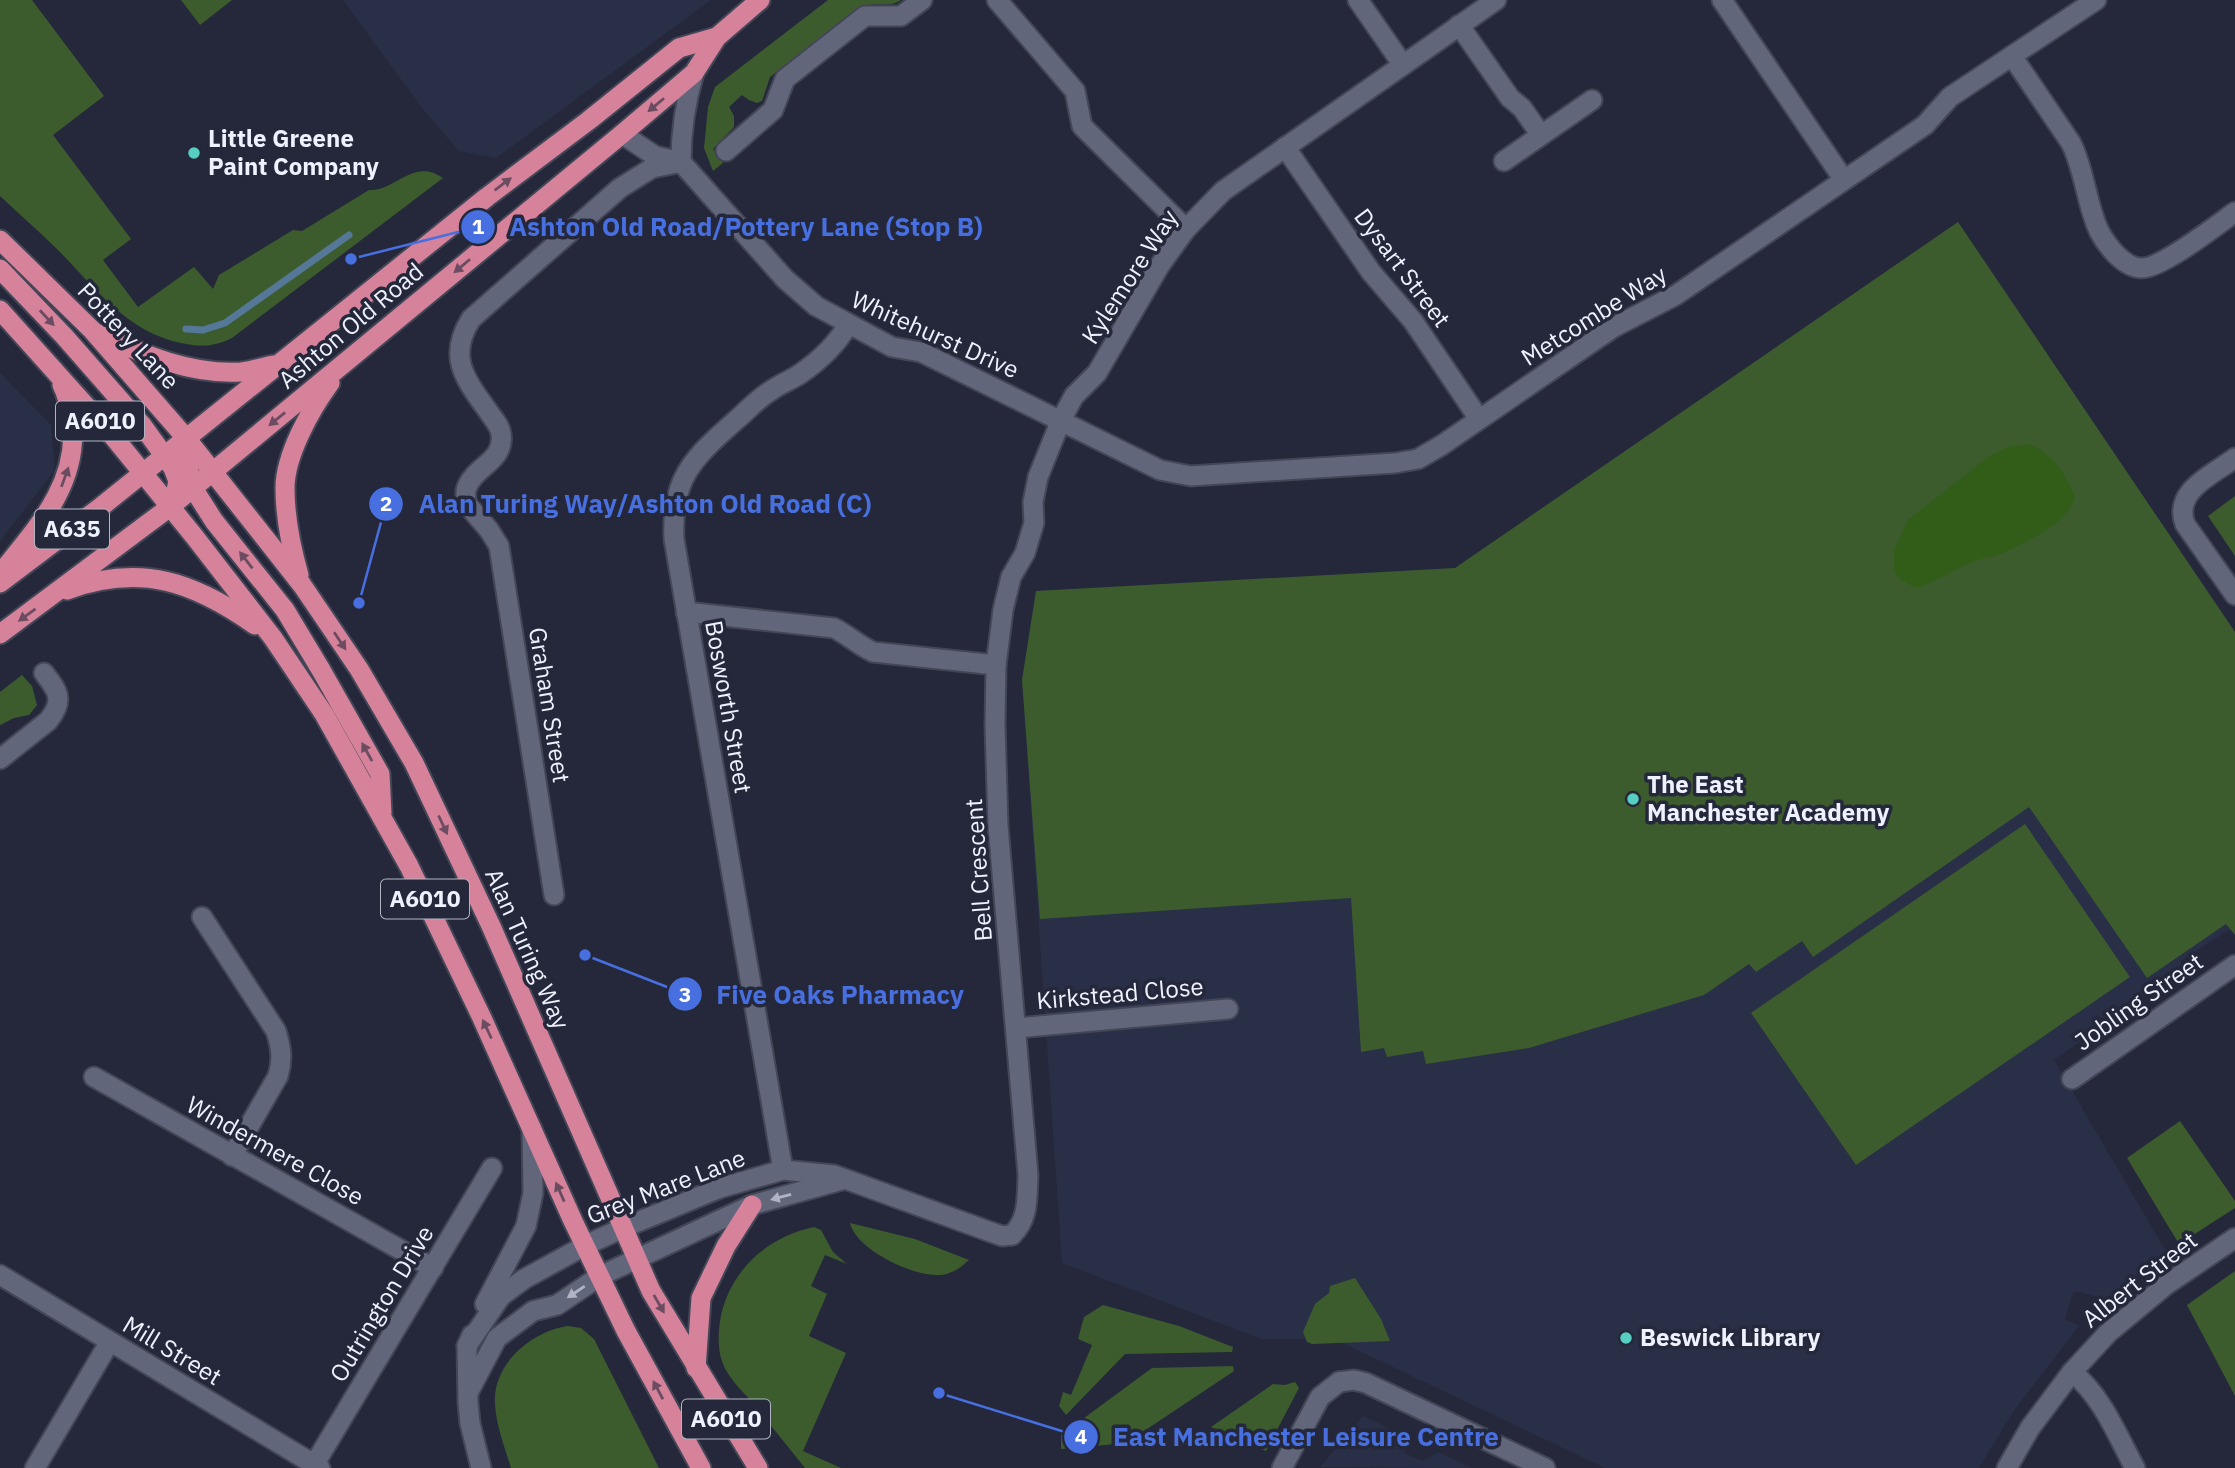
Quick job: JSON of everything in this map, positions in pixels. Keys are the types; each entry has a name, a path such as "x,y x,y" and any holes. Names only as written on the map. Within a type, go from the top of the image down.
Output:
{"highway":[{"name":"Ashton Old Road","path":"0,634 170,507 622,134 694,73 717,37 760,0"},
{"name":"Ashton Old Road","path":"0,583 144,473 486,197 588,121 679,48 717,37"},
{"name":"Pottery Lane","path":"0,240 92,330 213,471"},
{"path":"0,269 108,385 165,456 178,481 177,495 170,507"},
{"name":"A6010","path":"0,310 144,473 273,638 324,714 410,866 626,1331 701,1468"},
{"path":"92,330 145,354 209,372 242,372 277,364"},
{"path":"302,585 291,547 286,479 296,446 313,409 348,360"},
{"path":"0,574 52,506 69,466 73,449 70,408 54,369"},
{"path":"186,438 187,466 193,488 214,521 285,610 380,774 382,817"},
{"name":"Alan Turing Way","path":"213,471 302,585 359,669 414,763 491,926 651,1290 696,1369 758,1468"},
{"path":"53,596 104,581 125,578 164,579 188,586 217,600 273,638"},
{"path":"696,1369 701,1298 726,1246 752,1205"}],"street":[{"path":"726,151 773,110 785,79 865,16 901,16 922,0"},
{"path":"997,0 1075,91 1082,126 1186,229"},
{"path":"1358,0 1403,65"},
{"name":"Kylemore Way","path":"996,665 1003,610 1011,577 1028,543 1034,523 1033,502 1038,477 1060,420 1074,396 1097,373 1160,265 1186,229 1223,191 1496,0"},
{"path":"1722,0 1844,180"},
{"name":"Metcombe Way","path":"1060,420 1160,470 1191,476 1395,463 1418,458 1614,327 1676,295 1925,125 1950,97 2096,0"},
{"path":"1460,25 1510,97 1522,108 1541,135"},
{"path":"2012,56 2071,143 2079,159 2100,232 2123,262 2142,268 2160,264 2235,212"},
{"path":"622,134 655,156 681,162 684,106 694,73"},
{"path":"1504,161 1592,100"},
{"name":"Dysart Street","path":"1285,147 1371,272 1413,321 1479,419"},
{"name":"Whitehurst Drive","path":"681,162 785,279 816,306 892,347 921,352 1060,420"},
{"name":"Graham Street","path":"554,895 499,546 466,503 466,487 475,475 493,460 500,449 502,436 499,425 466,380 459,363 459,346 464,329 471,318 620,188 652,168 681,162"},
{"name":"Bosworth Street","path":"783,1170 674,539 673,513 679,488 689,466 706,446 771,390 822,358 848,325"},
{"path":"2235,458 2186,495 2181,513 2185,524 2235,595"},
{"path":"687,612 834,628 873,652 996,665"},
{"name":"Bell Crescent","path":"996,665 998,826 1028,1175 1026,1211 1021,1225 1012,1235"},
{"path":"0,759 54,714 58,705 57,690 44,673"},
{"path":"202,917 275,1031 281,1047 282,1063 278,1076 232,1156"},
{"name":"Jobling Street","path":"2072,1079 2234,967"},
{"name":"Kirkstead Close","path":"1016,1028 1228,1009"},
{"name":"Windermere Close","path":"94,1077 433,1268"},
{"path":"481,1468 470,1423 467,1346 488,1297 526,1226 533,1193 532,1129"},
{"name":"Outrington Drive","path":"317,1467 492,1168"},
{"name":"Grey Mare Lane","path":"467,1346 501,1296 524,1279 623,1228 720,1188 783,1170 834,1175 1002,1236 1012,1235"},
{"name":"Grey Mare Lane","path":"469,1391 497,1338 533,1311 557,1305 600,1276 752,1205 847,1179"},
{"name":"Albert Street","path":"2007,1468 2030,1428 2072,1372 2121,1321 2187,1270 2235,1238"},
{"name":"Mill Street","path":"0,1275 317,1467"},
{"path":"35,1468 109,1343"},
{"path":"2072,1372 2098,1400 2135,1468"},
{"path":"1282,1468 1320,1397 1339,1382 1354,1380 1366,1383 1545,1468"}],"shaded area":[{"path":"343,0 711,0 496,158 459,151 422,108"},
{"name":"The East Manchester Academy","path":"1958,222 2235,632 2235,935 2230,929 2182,960 2177,974 2054,1060 2167,1253 2108,1299 2074,1291 2065,1319 2079,1326 2015,1409 1979,1468 1605,1468 1334,1339 1261,1339 1062,1263 1022,680 1036,591 1455,568"},
{"path":"0,373 51,425 55,470 0,541"},
{"path":"1363,1416 1401,1434 1405,1453 1422,1461 1439,1452 1472,1468 1320,1467"}],"green space":[{"path":"0,0 32,0 104,96 53,135 131,239 103,260 138,307 194,267 213,289 219,275 293,230 302,231 369,190 388,186 405,176 423,171 443,178 232,338 201,346 162,337 144,329 113,307 52,244 0,196"},
{"path":"181,0 232,0 200,25"},
{"path":"828,0 901,0 892,4 859,8 770,77 762,101 757,103 742,95 729,107 734,116 734,127 713,149 723,163 713,171 704,148 708,107 715,87"},
{"path":"1958,222 2235,632 2235,935 2226,924 2147,978 2029,807 1813,957 1802,941 1756,972 1749,964 1704,995 1529,1048 1426,1064 1423,1051 1387,1057 1384,1048 1361,1052 1351,898 1040,919 1022,680 1036,591 1455,568"},
{"path":"2030,444 2052,460 2071,489 2075,498 2063,516 2024,543 1999,555 1976,560 1917,588 1900,580 1894,570 1894,550 1908,520 1989,456 2011,446"},
{"path":"2235,496 2235,556 2208,516"},
{"path":"22,675 32,686 37,705 29,715 0,725 0,692"},
{"path":"2025,824 2130,977 1856,1165 1751,1013"},
{"path":"2180,1121 2235,1201 2235,1208 2179,1244 2127,1158"},
{"path":"850,1223 915,1239 969,1260 956,1270 940,1275 916,1272 874,1252 863,1243"},
{"path":"814,1227 821,1230 833,1252 847,1264 825,1255 811,1286 827,1294 809,1336 846,1353 803,1451 841,1468 805,1468 729,1376 722,1362 719,1346 722,1311 728,1293 749,1262 779,1240"},
{"path":"2235,1271 2235,1396 2187,1305"},
{"path":"1355,1278 1381,1319 1390,1341 1307,1342 1303,1332 1315,1304 1329,1293 1330,1286"},
{"path":"1103,1305 1179,1326 1233,1347 1232,1352 1125,1354 1066,1415 1059,1406 1063,1392 1071,1395 1092,1345 1078,1339 1084,1317"},
{"path":"568,1326 581,1328 594,1339 659,1468 511,1468 495,1404 500,1376 507,1363 528,1342 554,1329"},
{"path":"1233,1366 1234,1371 1126,1443 1061,1449 1061,1435 1152,1368"},
{"path":"1295,1382 1299,1388 1266,1451 1211,1427 1273,1384"}],"waterway":[{"path":"186,329 203,330 225,323 349,235"}],"place":[{"name":"Little Greene Paint Company","path":"194,153"},
{"name":"Ashton Old Road/Pottery Lane (Stop B)","path":"351,259"},
{"name":"Alan Turing Way/Ashton Old Road (C)","path":"359,603"},
{"name":"The East Manchester Academy","path":"1633,799"},
{"name":"Five Oaks Pharmacy","path":"585,955"},
{"name":"Beswick Library","path":"1626,1338"},
{"name":"East Manchester Leisure Centre","path":"939,1393"}]}
